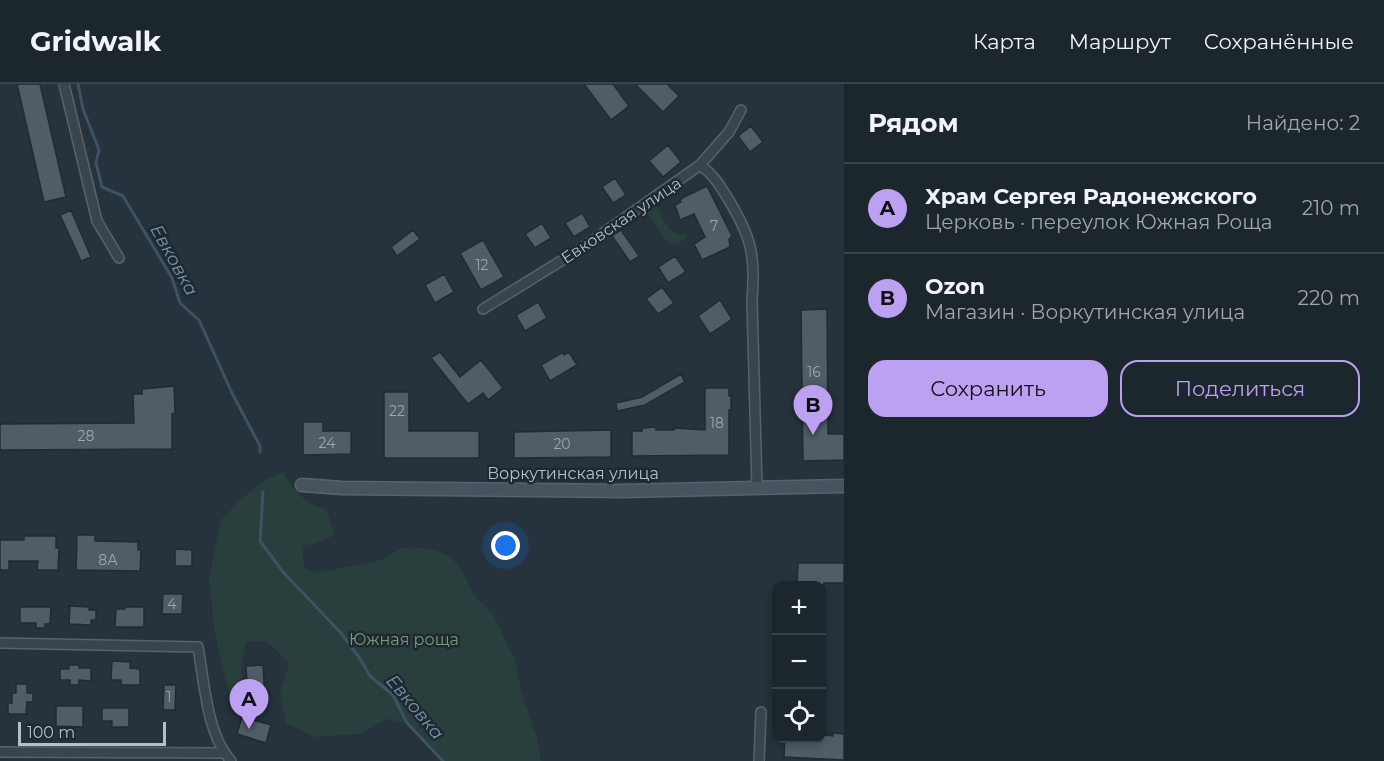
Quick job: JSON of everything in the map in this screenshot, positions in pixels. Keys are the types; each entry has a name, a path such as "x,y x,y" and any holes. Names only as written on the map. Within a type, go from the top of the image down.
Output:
{"street":[{"path":"64,84 97,221 119,258"},
{"name":"Евковская улица","path":"483,309 582,248 700,165 729,132 741,110"},
{"path":"700,165 711,173 744,227 755,270 752,300 757,487"},
{"name":"Воркутинская улица","path":"302,485 342,488 601,491 844,486"},
{"path":"0,643 198,647 213,729 227,757 0,752"},
{"path":"759,761 761,712"}],"green space":[{"path":"656,205 670,228 676,233 685,234 687,238 677,244 668,243 646,212"},
{"name":"Южная роща","path":"283,472 301,496 312,504 326,509 335,535 302,546 304,567 315,573 381,560 402,548 417,547 437,551 452,558 463,572 473,594 493,614 515,660 521,690 537,738 541,761 443,761 407,723 386,719 360,734 314,737 286,723 280,692 289,664 267,641 246,642 241,664 244,697 229,694 214,629 209,578 221,520 240,500 265,480"}],"building":[{"path":"17,84 40,84 66,197 44,202"},
{"path":"584,84 613,84 629,106 611,120"},
{"path":"635,84 667,84 679,96 663,112"},
{"path":"751,126 763,142 750,152 738,136"},
{"path":"668,145 681,162 663,177 649,161"},
{"path":"615,178 626,195 613,203 602,187"},
{"path":"707,186 732,236 729,239 730,247 702,260 694,244 705,237 694,214 680,220 675,205 684,197"},
{"path":"71,210 91,257 81,261 60,215"},
{"path":"582,213 590,227 574,237 565,223"},
{"path":"542,223 551,238 535,248 525,234"},
{"path":"413,230 420,239 397,256 391,247"},
{"path":"621,230 639,256 630,262 612,236"},
{"path":"483,240 504,277 481,290 460,253"},
{"path":"675,256 686,272 668,283 658,267"},
{"path":"444,274 454,292 435,303 425,285"},
{"path":"662,287 674,303 658,314 646,299"},
{"path":"720,300 732,319 710,334 698,316"},
{"path":"538,302 547,318 525,331 516,315"},
{"path":"827,309 828,434 844,434 844,460 803,461 801,310"},
{"path":"440,352 460,377 481,360 503,388 488,400 483,393 468,404 431,358"},
{"path":"563,352 564,355 569,352 577,365 550,381 541,365"},
{"path":"681,374 685,382 645,405 617,411 616,403 642,397"},
{"path":"174,386 175,413 172,414 172,449 0,450 0,424 134,423 133,394 142,394 142,389"},
{"path":"705,388 729,388 731,410 729,410 729,455 632,456 632,431 656,427 656,430 674,430 674,428 705,430"},
{"path":"384,392 409,392 409,431 479,431 479,458 384,458"},
{"path":"303,422 323,422 323,431 351,431 351,454 303,455"},
{"path":"611,430 611,457 514,458 514,432"},
{"path":"77,535 95,535 95,541 138,542 138,550 141,550 140,571 76,570"},
{"path":"24,536 56,536 56,548 59,548 58,570 37,570 38,561 9,561 9,570 0,570 0,540 24,540"},
{"path":"175,549 192,550 192,566 175,566"},
{"path":"798,563 844,563 844,583 797,581"},
{"path":"163,594 183,594 182,614 162,614"},
{"path":"70,606 89,607 89,610 96,610 96,620 91,620 91,625 69,624"},
{"path":"20,607 51,607 50,624 45,624 45,628 36,628 36,623 20,623"},
{"path":"125,607 144,607 144,627 115,627 116,609 125,609"},
{"path":"112,661 130,662 130,668 140,669 140,685 121,685 121,680 111,680"},
{"path":"69,665 91,668 91,681 79,680 79,685 70,685 70,680 60,680 60,669 69,669"},
{"path":"263,665 265,699 248,700 246,666"},
{"path":"16,684 27,684 27,693 33,693 33,702 27,702 26,714 8,714 8,703 12,703 12,693 16,693"},
{"path":"164,685 176,685 175,710 163,710"},
{"path":"56,706 83,706 83,727 56,726"},
{"path":"102,708 129,708 129,727 112,727 112,721 102,721"},
{"path":"242,717 271,725 266,743 237,734"},
{"path":"833,733 844,734 844,760 784,757 785,743 826,743 826,735 833,736"}],"waterway":[{"name":"Евковка","path":"78,84 83,109 99,150 96,163 102,187 123,196 172,278 180,303 199,320 232,393 260,446 260,452"},
{"name":"Евковка","path":"263,492 260,541 283,572 340,632 370,676 393,695 407,723 443,761"}],"place":[{"name":"Ozon","path":"813,435"},
{"name":"Храм Сергея Радонежского","path":"249,729"}]}
